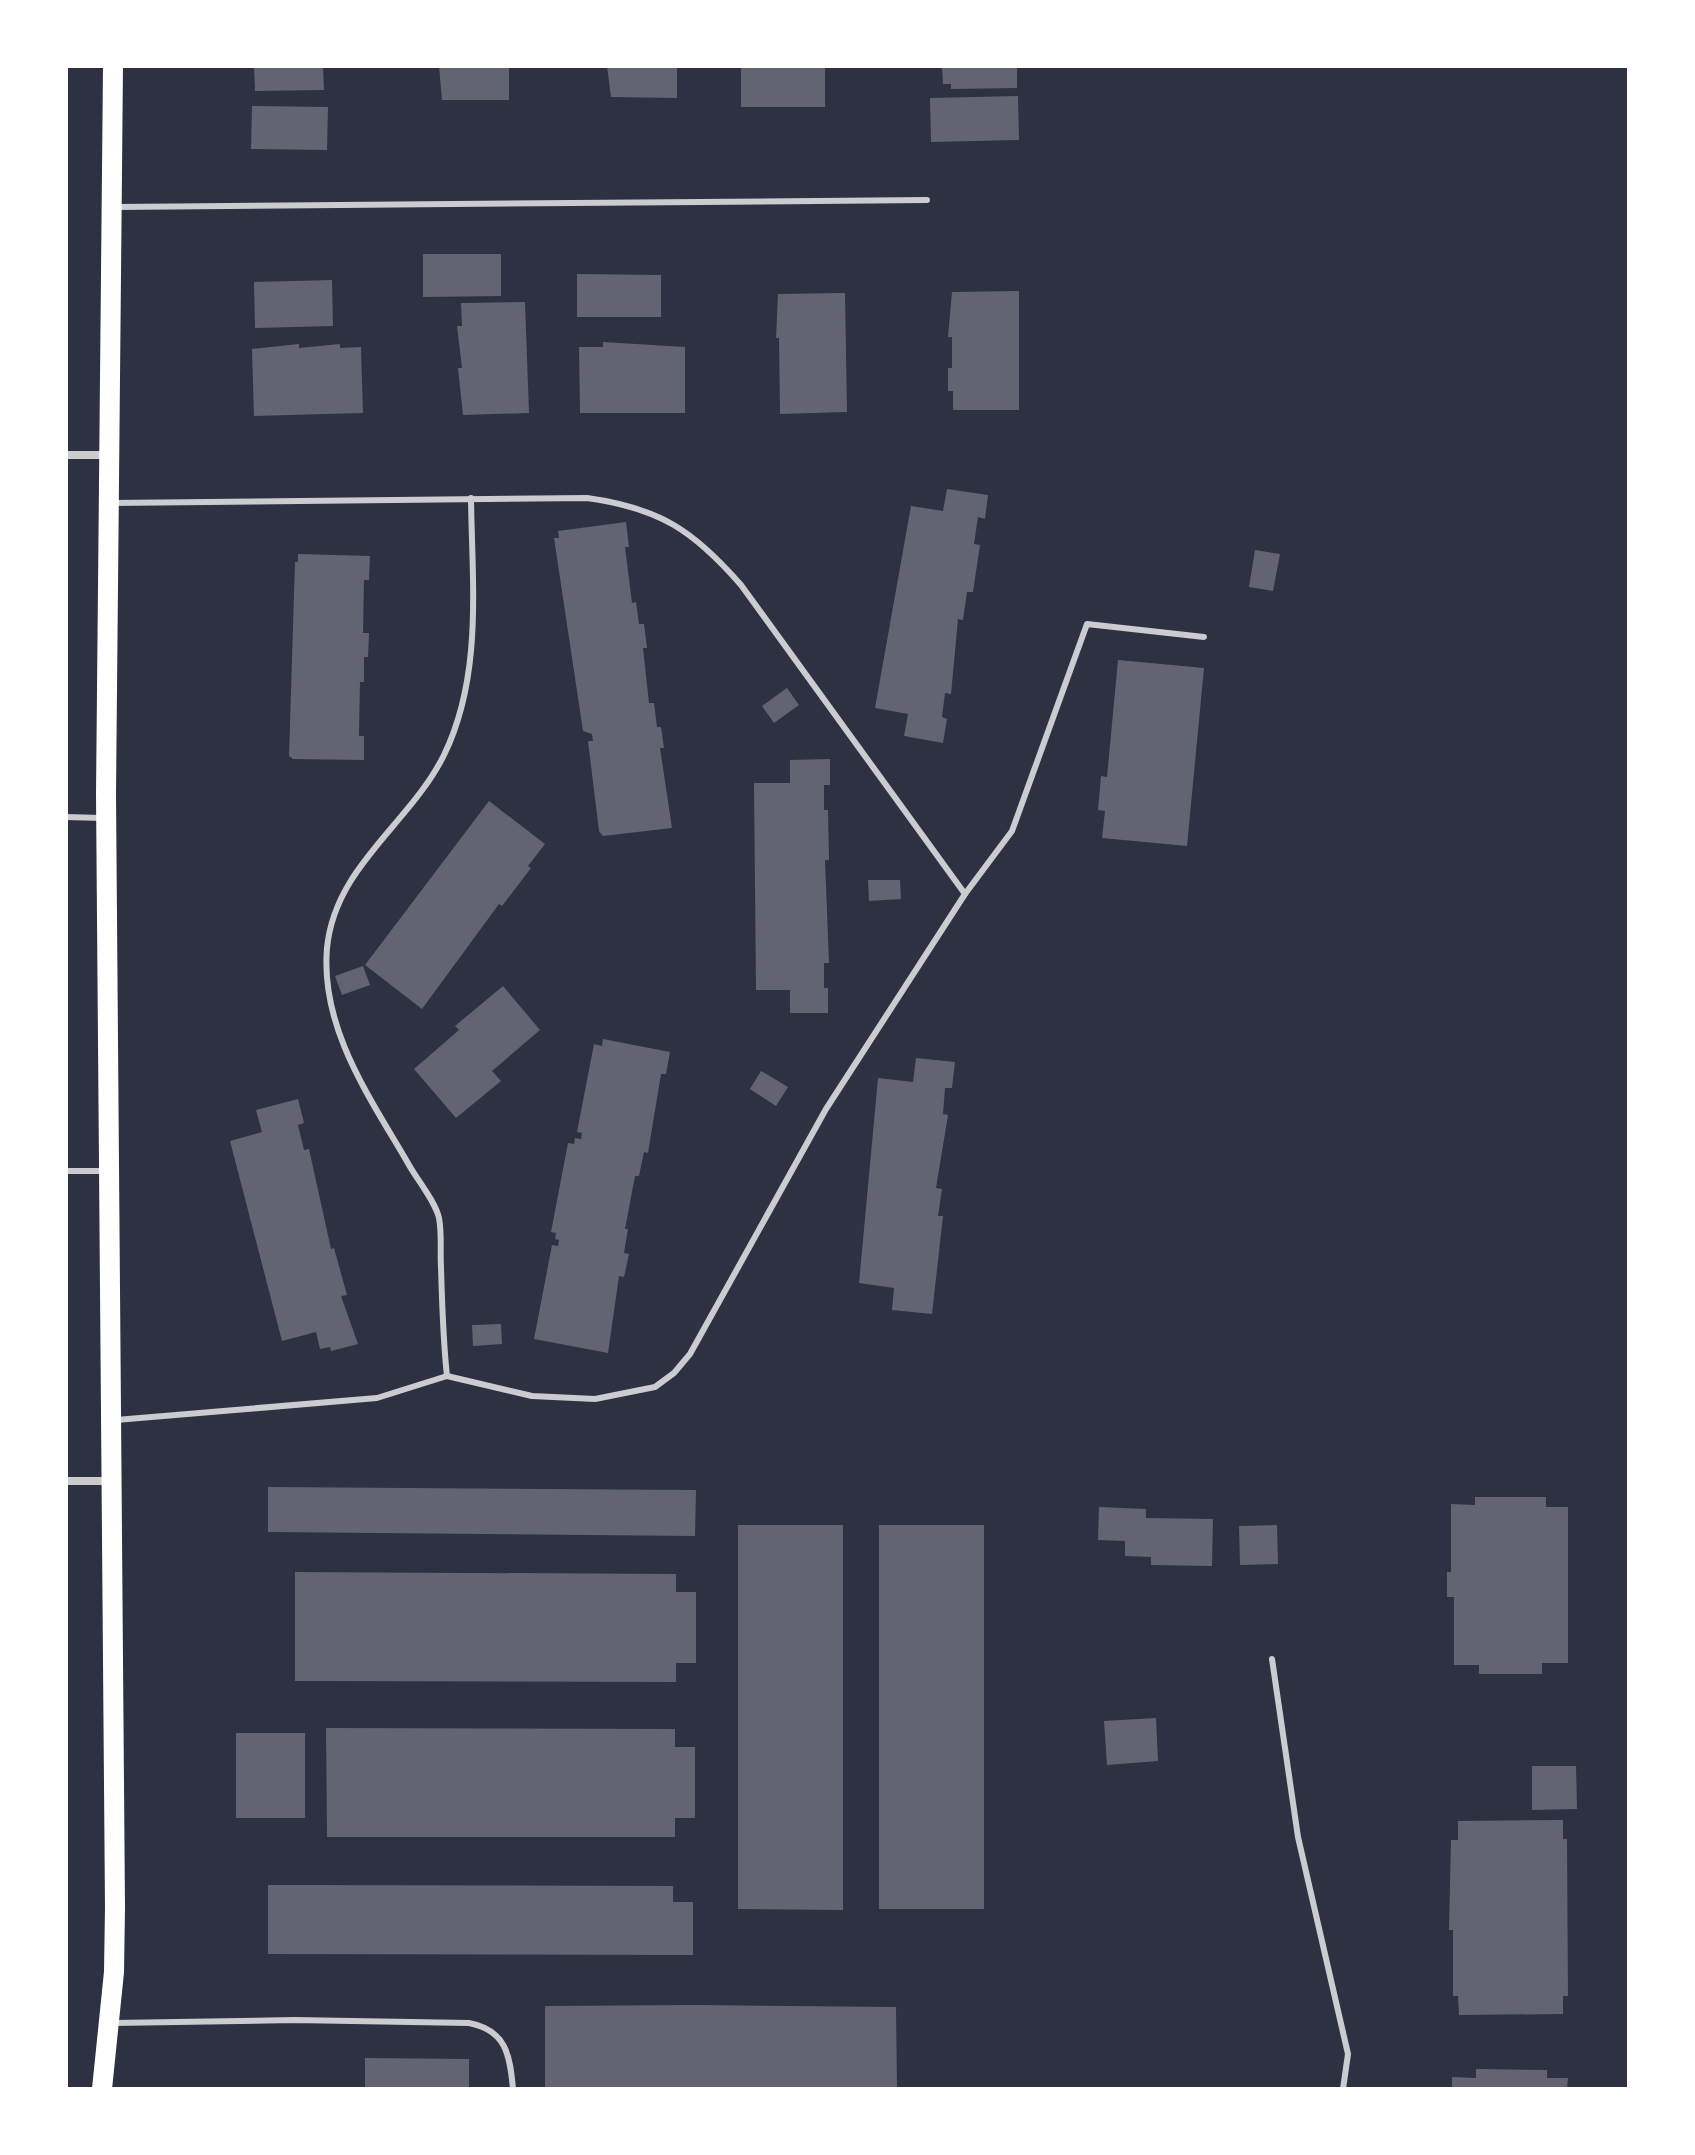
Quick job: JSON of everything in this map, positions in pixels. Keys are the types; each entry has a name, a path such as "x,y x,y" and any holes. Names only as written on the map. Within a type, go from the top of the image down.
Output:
{"main road":[{"path":"102,2089 110,2024 115,1908 106,818 113,66"}],"street":[{"path":"66,455 110,455"},
{"path":"66,1481 113,1481"}],"lane":[{"path":"113,207 927,200"},
{"path":"447,1376 439,1216 354,1071 331,1012 327,948 333,912 349,878 435,771 454,732 467,686 473,641 471,498"},
{"path":"108,503 587,498 623,503 685,529 711,550 741,585 965,894"},
{"path":"112,1421 377,1398 447,1376 532,1396 595,1399 655,1387 674,1373 717,1308 826,1109 965,894 1012,831 1087,624 1204,637"},
{"path":"66,817 106,818"},
{"path":"66,1171 110,1171"},
{"path":"1272,1659 1298,1837 1348,2054 1343,2089"},
{"path":"110,2024 294,2020 469,2023 498,2033 508,2052 513,2089"}],"building":[{"path":"254,66 323,66 324,90 255,91"},
{"path":"439,66 509,66 509,100 442,100"},
{"path":"607,66 677,66 677,98 611,97"},
{"path":"741,66 825,66 825,107 741,107"},
{"path":"1017,66 1017,88 951,89 951,84 943,84 942,68"},
{"path":"1018,96 1019,140 931,142 930,98"},
{"path":"252,106 328,107 327,150 251,149"},
{"path":"423,254 501,254 501,296 423,297"},
{"path":"577,274 661,275 661,317 577,317"},
{"path":"332,280 333,326 255,328 254,282"},
{"path":"1019,291 1019,410 953,410 953,391 948,391 948,368 952,368 952,337 948,337 952,292"},
{"path":"845,293 847,412 780,414 779,338 776,338 778,294"},
{"path":"525,302 529,413 463,415 457,326 462,326 461,303"},
{"path":"603,342 685,347 685,413 580,413 579,347 603,347"},
{"path":"299,344 299,348 340,344 340,348 361,347 363,413 254,416 252,349"},
{"path":"947,489 988,495 985,519 978,517 974,544 980,545 973,592 967,592 963,620 958,619 951,694 945,693 942,717 947,719 943,743 904,736 908,714 875,708 911,506 943,511"},
{"path":"626,522 629,547 625,547 632,603 636,602 639,624 644,624 647,648 643,648 649,703 654,703 657,727 661,727 664,748 660,748 672,828 603,836 599,831 588,741 593,741 592,734 583,731 554,538 559,538 558,531"},
{"path":"1255,550 1280,554 1273,591 1249,587"},
{"path":"298,554 370,556 369,580 364,580 363,633 369,633 368,657 364,657 364,682 360,682 359,736 364,736 364,760 293,759 289,756 295,562 298,562"},
{"path":"1118,660 1204,668 1187,846 1102,838 1105,811 1098,810 1101,776 1107,777"},
{"path":"787,688 799,705 774,723 762,706"},
{"path":"830,759 830,785 824,785 829,860 825,860 829,963 824,963 828,1013 790,1013 790,990 756,990 754,783 790,783 790,760"},
{"path":"489,801 545,844 528,866 531,868 502,906 499,904 422,1009 365,965"},
{"path":"868,880 900,880 901,899 869,901"},
{"path":"363,966 370,985 342,995 335,976"},
{"path":"503,986 540,1030 492,1071 501,1081 456,1118 414,1069 459,1030 455,1026"},
{"path":"603,1039 670,1052 666,1074 661,1074 648,1153 644,1152 639,1176 635,1176 625,1229 628,1229 624,1253 629,1254 624,1277 619,1276 608,1353 534,1339 552,1245 558,1246 556,1233 551,1232 568,1143 574,1144 575,1138 581,1139 582,1133 577,1132 594,1044 602,1046"},
{"path":"916,1058 955,1062 952,1088 945,1088 943,1114 948,1115 936,1188 942,1189 938,1216 943,1216 932,1314 892,1310 894,1288 859,1283 878,1078 913,1082"},
{"path":"761,1071 788,1087 776,1106 750,1089"},
{"path":"298,1099 304,1123 298,1125 304,1150 309,1149 331,1249 334,1248 347,1295 341,1296 358,1344 331,1351 330,1347 320,1349 316,1332 282,1341 230,1141 262,1132 256,1110"},
{"path":"501,1324 502,1344 473,1346 472,1325"},
{"path":"268,1487 696,1490 695,1536 268,1532"},
{"path":"1475,1497 1546,1497 1546,1507 1568,1507 1568,1663 1542,1663 1542,1674 1479,1674 1479,1665 1454,1665 1454,1597 1447,1597 1447,1572 1451,1572 1451,1504 1475,1505"},
{"path":"1099,1507 1146,1509 1146,1518 1213,1519 1212,1566 1151,1565 1151,1557 1125,1556 1125,1541 1098,1540"},
{"path":"738,1525 843,1525 843,1910 738,1909"},
{"path":"879,1525 984,1525 984,1909 879,1909"},
{"path":"1277,1525 1278,1564 1240,1565 1239,1526"},
{"path":"295,1572 676,1574 676,1592 696,1592 696,1663 676,1663 676,1682 295,1681"},
{"path":"1156,1718 1158,1761 1107,1765 1104,1721"},
{"path":"326,1728 675,1729 675,1747 695,1747 695,1818 675,1818 675,1837 327,1837"},
{"path":"236,1733 305,1733 305,1818 236,1818"},
{"path":"1532,1766 1576,1766 1577,1809 1532,1810"},
{"path":"1563,1820 1563,1839 1567,1839 1568,1996 1563,1996 1563,2014 1459,2015 1458,1996 1453,1996 1453,1930 1449,1930 1451,1840 1458,1840 1458,1821"},
{"path":"268,1885 673,1886 673,1902 693,1902 693,1955 268,1954"},
{"path":"545,2006 896,2007 897,2089 545,2089"},
{"path":"365,2058 469,2059 469,2089 365,2089"},
{"path":"1476,2069 1547,2070 1547,2078 1568,2078 1567,2089 1452,2089 1452,2077 1476,2078"}]}
